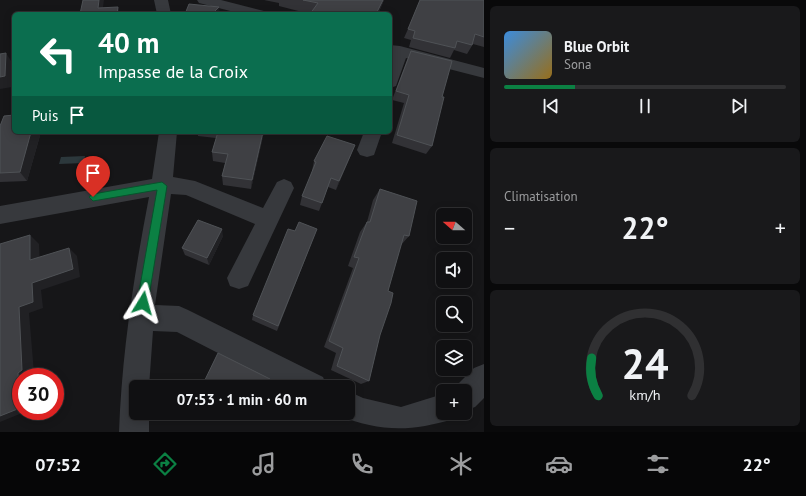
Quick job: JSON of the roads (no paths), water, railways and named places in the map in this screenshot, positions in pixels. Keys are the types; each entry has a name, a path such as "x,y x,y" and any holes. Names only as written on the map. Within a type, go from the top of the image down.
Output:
{"street":[{"path":"161,0 164,12"},
{"path":"204,0 251,12"},
{"path":"392,69 395,50 484,73"},
{"path":"134,432 135,385 140,318 162,186 168,134"},
{"path":"367,150 372,134"},
{"path":"0,215 162,186 176,185 188,187 269,220"},
{"path":"239,278 284,188"},
{"path":"140,318 179,319 299,380"},
{"path":"472,390 484,378"},
{"path":"355,409 401,422 436,411"}]}
